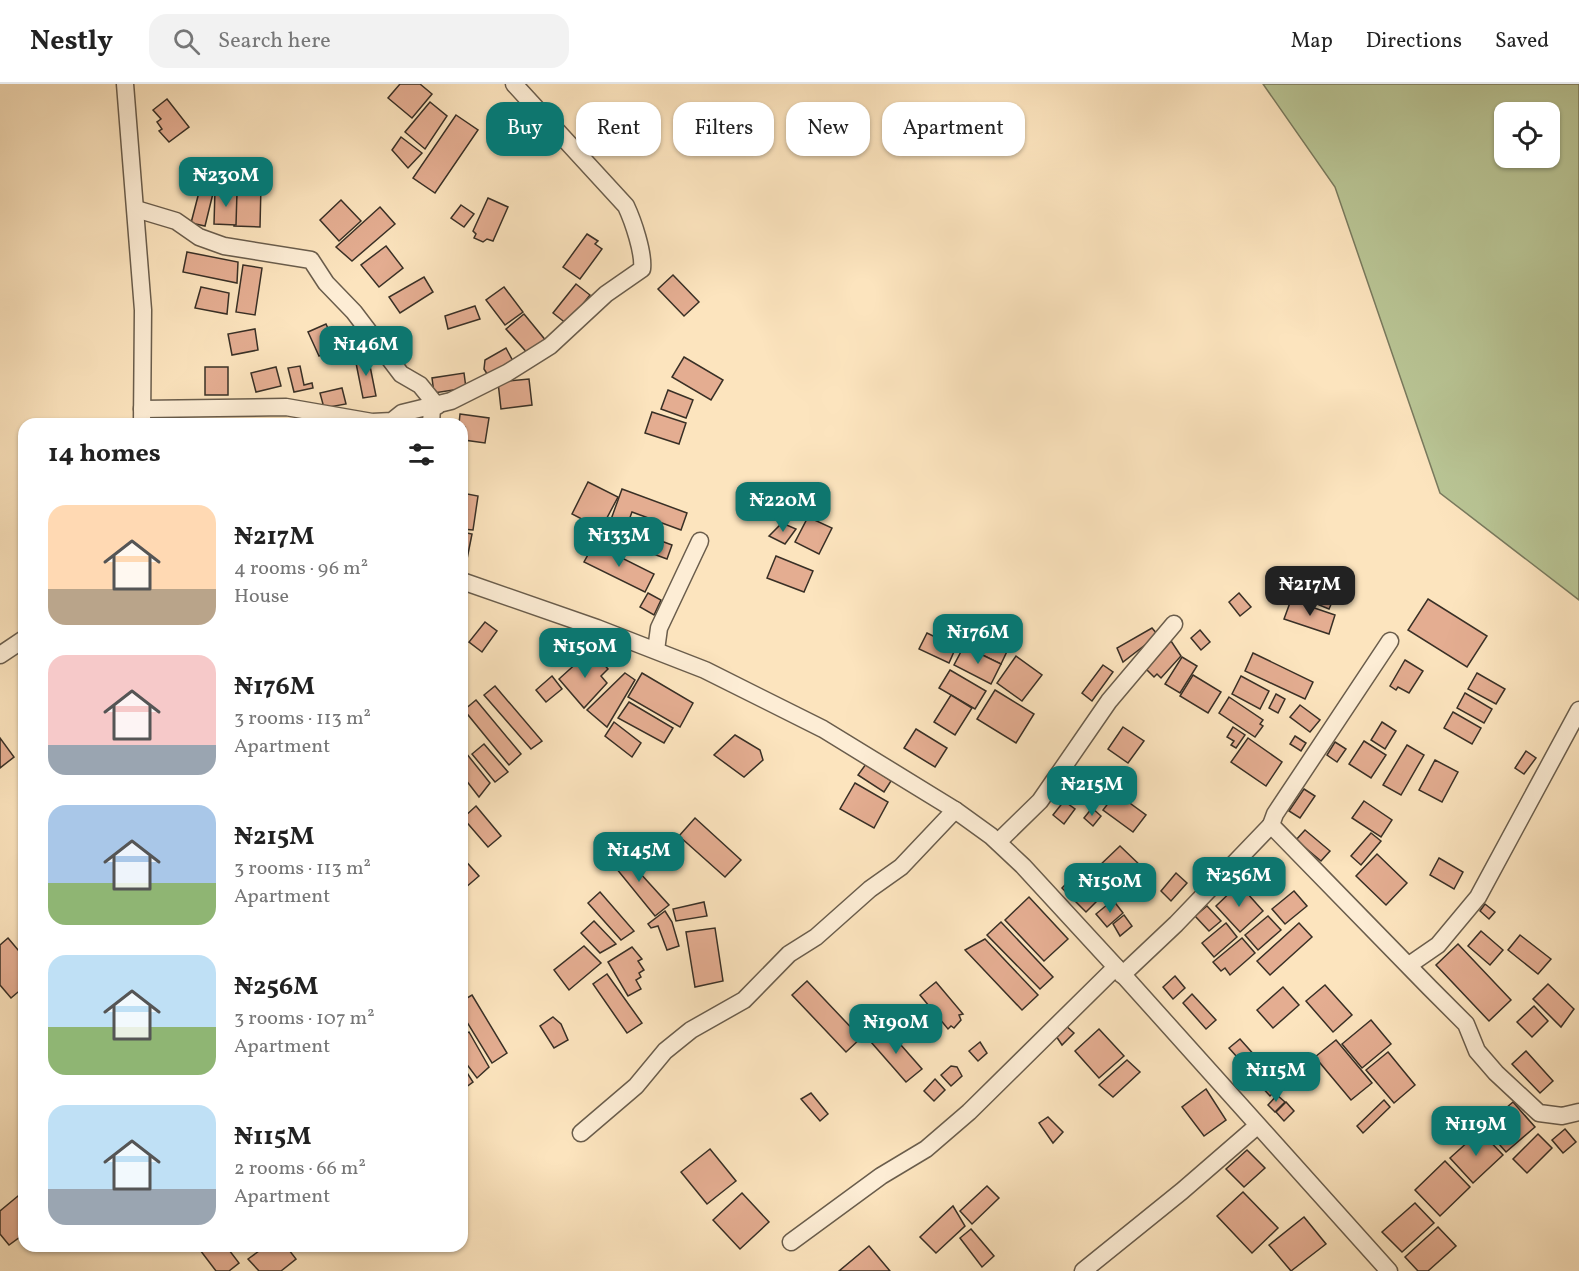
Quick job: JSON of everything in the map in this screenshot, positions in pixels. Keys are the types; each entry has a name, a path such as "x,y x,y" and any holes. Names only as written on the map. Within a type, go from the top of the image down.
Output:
{"street":[{"path":"125,84 143,310 142,417 286,407 349,418"},
{"path":"396,418 402,413 435,407 507,373 550,346 606,294 642,269 643,260 634,222 626,206 514,84"},
{"path":"136,209 176,220 199,237 224,246 311,260 326,283 354,312 401,374 420,385 435,407"},
{"path":"432,418 435,407"},
{"path":"656,650 659,628 700,541"},
{"path":"468,583 656,650 705,670 824,729 955,810 998,843 1119,971 1389,1271"},
{"path":"998,843 1040,801 1109,700 1174,624"},
{"path":"790,1242 881,1176 926,1149 969,1112 1119,971 1176,924 1271,825 1275,814 1352,701 1389,641"},
{"path":"0,655 18,643"},
{"path":"1409,965 1438,945 1478,897 1579,710"},
{"path":"581,1133 636,1086 665,1051 691,1030 744,1000 789,954 816,937 870,889 901,867 955,810"},
{"path":"1271,825 1467,1024 1477,1051 1539,1113 1562,1116 1579,1112"},
{"path":"1083,1271 1182,1191 1257,1126"}],"green space":[{"path":"1263,84 1579,84 1579,600 1440,493 1335,187"}],"building":[{"path":"400,84 420,84 432,94 412,118 388,98"},
{"path":"167,99 189,127 169,142 159,131 162,129 157,122 161,119 153,110"},
{"path":"430,102 447,116 425,149 405,132"},
{"path":"456,115 478,130 435,193 413,178"},
{"path":"401,137 422,153 408,168 392,150"},
{"path":"204,173 217,177 205,226 191,223"},
{"path":"235,185 261,185 260,227 234,226 237,191"},
{"path":"215,190 237,191 236,225 214,224"},
{"path":"488,198 508,207 493,241 487,239 483,242 474,238 476,234 473,231"},
{"path":"341,200 361,221 339,241 320,220"},
{"path":"461,205 474,214 464,227 451,218"},
{"path":"380,207 395,224 352,261 336,247"},
{"path":"587,234 598,241 595,244 602,249 580,279 563,267"},
{"path":"386,246 403,268 379,287 361,265"},
{"path":"187,252 238,262 237,283 183,272"},
{"path":"243,265 262,268 255,315 236,312"},
{"path":"673,275 699,302 684,316 658,289"},
{"path":"424,277 433,292 400,313 389,297"},
{"path":"576,284 590,295 567,324 553,313"},
{"path":"201,287 229,293 227,314 195,308"},
{"path":"504,287 523,312 505,325 486,300"},
{"path":"475,306 480,319 448,329 445,316"},
{"path":"524,314 547,342 530,356 506,329"},
{"path":"326,324 337,348 319,356 308,332"},
{"path":"255,329 258,350 232,355 228,334"},
{"path":"506,348 514,363 489,377 484,369 485,360"},
{"path":"368,356 376,396 363,398 355,358"},
{"path":"684,357 723,380 711,400 672,377"},
{"path":"300,366 304,385 312,383 313,388 294,392 288,368"},
{"path":"205,367 228,367 228,395 205,395"},
{"path":"276,367 281,386 256,392 251,373"},
{"path":"464,373 466,388 434,393 432,378"},
{"path":"529,379 532,405 501,409 498,382"},
{"path":"342,388 346,404 324,408 320,393"},
{"path":"668,390 693,400 686,418 661,409"},
{"path":"652,412 686,423 679,444 645,433"},
{"path":"460,414 489,418 485,443 468,441 468,418 460,418"},
{"path":"588,482 618,497 601,529 572,514"},
{"path":"622,489 687,513 681,530 632,512 626,528 672,545 667,559 605,536"},
{"path":"468,494 478,496 473,530 468,530"},
{"path":"808,517 832,528 819,554 795,542"},
{"path":"782,523 796,529 785,544 769,536"},
{"path":"468,533 472,534 468,554"},
{"path":"594,544 654,574 645,592 584,562"},
{"path":"776,556 813,571 804,592 767,578"},
{"path":"1294,576 1336,593 1329,609 1288,592"},
{"path":"648,593 661,600 654,615 640,607"},
{"path":"1239,593 1251,607 1240,616 1229,602"},
{"path":"1428,599 1487,636 1467,667 1408,630"},
{"path":"1291,600 1335,615 1329,634 1284,619"},
{"path":"485,622 497,631 482,652 469,642"},
{"path":"974,627 1010,645 1001,664 964,646"},
{"path":"1152,628 1158,635 1123,662 1117,648"},
{"path":"1200,630 1210,642 1201,650 1191,638"},
{"path":"927,633 956,647 949,663 919,649"},
{"path":"1171,641 1181,656 1161,678 1157,674 1154,677 1146,669"},
{"path":"964,646 1001,664 991,684 954,665"},
{"path":"591,650 608,669 601,676 607,683 584,708 559,679"},
{"path":"1253,653 1313,682 1305,699 1245,671"},
{"path":"1016,656 1042,675 1022,701 997,683"},
{"path":"1182,657 1197,666 1180,693 1165,684"},
{"path":"1405,660 1423,671 1409,693 1398,687 1396,690 1390,686"},
{"path":"1103,665 1113,672 1092,701 1082,693"},
{"path":"950,670 986,691 975,709 939,688"},
{"path":"625,673 635,680 607,727 587,710"},
{"path":"642,673 693,703 680,727 628,697"},
{"path":"1477,673 1505,689 1496,704 1468,689"},
{"path":"1193,675 1221,692 1208,713 1180,696"},
{"path":"552,676 562,689 546,702 536,690"},
{"path":"1241,676 1269,691 1260,709 1232,694"},
{"path":"495,686 542,741 531,749 484,695"},
{"path":"995,690 1034,714 1016,743 977,719"},
{"path":"1465,693 1492,709 1484,723 1457,708"},
{"path":"1276,694 1285,699 1278,713 1269,708"},
{"path":"951,695 972,708 955,735 934,722"},
{"path":"1229,697 1263,720 1260,724 1263,726 1255,737 1219,713"},
{"path":"476,700 521,754 509,765 468,715 468,707"},
{"path":"629,702 673,728 664,743 618,718"},
{"path":"1300,705 1320,720 1310,732 1290,717"},
{"path":"1453,712 1481,728 1472,744 1444,728"},
{"path":"614,722 641,743 632,757 605,736"},
{"path":"1382,722 1396,731 1385,749 1371,740"},
{"path":"1123,727 1144,741 1128,763 1108,749"},
{"path":"1233,727 1245,735 1236,748 1231,745 1234,741 1227,737"},
{"path":"916,729 947,748 935,767 904,748"},
{"path":"735,735 760,750 763,760 744,777 714,755"},
{"path":"1295,736 1306,743 1301,751 1290,744"},
{"path":"0,738 14,757 0,768"},
{"path":"1248,738 1282,762 1266,786 1231,762"},
{"path":"1364,741 1386,755 1371,778 1349,764"},
{"path":"1335,742 1346,749 1337,762 1327,755"},
{"path":"484,744 508,772 495,782 472,754"},
{"path":"1407,745 1424,755 1401,795 1383,785"},
{"path":"1526,751 1536,758 1524,774 1515,768"},
{"path":"468,756 490,783 479,797 468,783"},
{"path":"1435,760 1458,772 1442,802 1419,790"},
{"path":"866,764 891,781 884,792 858,775"},
{"path":"855,783 888,802 874,828 840,809"},
{"path":"1304,789 1315,796 1300,818 1289,811"},
{"path":"1116,793 1146,815 1133,832 1103,810"},
{"path":"1064,801 1075,809 1064,824 1053,815"},
{"path":"1364,801 1392,820 1381,837 1352,818"},
{"path":"476,806 501,836 488,847 468,824 468,813"},
{"path":"1092,808 1101,816 1093,826 1084,818"},
{"path":"695,818 741,860 725,877 679,836"},
{"path":"1305,830 1330,851 1321,861 1296,840"},
{"path":"1371,833 1381,841 1361,865 1351,856"},
{"path":"1120,846 1143,868 1120,891 1097,868"},
{"path":"619,850 669,905 655,916 607,857"},
{"path":"1377,854 1407,883 1386,905 1356,876"},
{"path":"1439,858 1463,872 1454,889 1430,875"},
{"path":"468,864 479,876 468,885"},
{"path":"1086,864 1110,888 1086,912 1062,888"},
{"path":"1176,873 1187,883 1171,901 1161,891"},
{"path":"1239,884 1263,911 1240,932 1216,906"},
{"path":"1294,891 1307,906 1285,924 1272,909"},
{"path":"600,892 634,931 621,940 588,903"},
{"path":"1029,897 1068,939 1044,961 1005,920"},
{"path":"1113,900 1123,913 1107,927 1096,914"},
{"path":"704,902 707,916 676,921 673,909"},
{"path":"1485,904 1495,912 1489,919 1480,911"},
{"path":"1207,906 1221,921 1209,931 1195,916"},
{"path":"665,911 672,922 679,946 667,950 658,926 651,928 648,924"},
{"path":"1124,915 1132,926 1120,936 1113,924"},
{"path":"1268,916 1281,930 1258,950 1245,935"},
{"path":"594,921 616,944 600,953 581,933"},
{"path":"1001,922 1053,977 1040,989 987,935"},
{"path":"1226,923 1237,937 1214,957 1202,943"},
{"path":"1299,923 1312,937 1270,975 1257,961"},
{"path":"715,928 723,981 695,987 686,932"},
{"path":"1481,931 1503,950 1490,965 1468,946"},
{"path":"1520,935 1551,959 1538,974 1508,950"},
{"path":"8,938 18,950 18,992 11,998 0,985 0,945"},
{"path":"1242,938 1255,953 1230,975 1225,968 1221,971 1213,962"},
{"path":"985,939 1038,995 1022,1010 965,950"},
{"path":"1458,944 1511,1000 1489,1021 1436,965"},
{"path":"584,946 601,963 569,990 554,970"},
{"path":"632,947 642,959 638,961 644,970 639,973 641,977 636,980 641,989 628,996 608,962"},
{"path":"607,974 642,1023 627,1033 593,984"},
{"path":"1175,976 1185,988 1173,999 1163,987"},
{"path":"807,981 861,1038 846,1052 792,995"},
{"path":"936,982 963,1014 959,1015 961,1020 954,1028 951,1026 948,1029 920,995"},
{"path":"1548,984 1574,1009 1561,1027 1533,999"},
{"path":"1325,985 1352,1015 1333,1032 1306,1001"},
{"path":"1283,987 1299,1005 1273,1028 1257,1010"},
{"path":"1192,994 1216,1020 1206,1029 1183,1003"},
{"path":"472,995 507,1053 492,1063 468,1024 468,997"},
{"path":"1534,1006 1548,1021 1532,1037 1517,1022"},
{"path":"553,1017 561,1024 568,1040 554,1048 540,1026"},
{"path":"1371,1020 1391,1044 1362,1068 1342,1044"},
{"path":"1064,1024 1074,1033 1062,1045 1054,1033"},
{"path":"886,1028 922,1069 906,1082 871,1042"},
{"path":"1099,1029 1124,1056 1099,1078 1075,1051"},
{"path":"468,1033 489,1067 477,1078 468,1066"},
{"path":"1240,1039 1256,1057 1245,1066 1229,1048"},
{"path":"1336,1040 1372,1083 1351,1100 1315,1057"},
{"path":"980,1042 987,1053 978,1061 969,1051"},
{"path":"1526,1051 1553,1081 1540,1093 1512,1064"},
{"path":"1388,1052 1415,1085 1394,1103 1366,1070"},
{"path":"1127,1060 1140,1072 1113,1097 1099,1085"},
{"path":"951,1066 957,1067 962,1076 951,1086 941,1075"},
{"path":"468,1074 473,1082 468,1086"},
{"path":"1266,1076 1278,1088 1270,1096 1258,1083"},
{"path":"935,1079 945,1090 934,1101 924,1091"},
{"path":"1206,1089 1226,1120 1204,1136 1182,1107"},
{"path":"811,1093 828,1114 820,1121 801,1099"},
{"path":"1277,1095 1285,1102 1275,1112 1268,1105"},
{"path":"1384,1100 1390,1107 1363,1133 1357,1126"},
{"path":"1286,1102 1294,1111 1284,1121 1276,1112"},
{"path":"1513,1102 1535,1127 1506,1152 1484,1127"},
{"path":"1048,1117 1063,1132 1053,1143 1039,1123"},
{"path":"1565,1129 1576,1142 1563,1153 1552,1140"},
{"path":"1480,1131 1503,1155 1473,1183 1450,1158"},
{"path":"1538,1134 1552,1148 1527,1173 1513,1159"},
{"path":"710,1149 736,1181 707,1204 681,1172"},
{"path":"1247,1150 1265,1168 1244,1187 1226,1169"},
{"path":"1445,1161 1470,1187 1440,1216 1415,1190"},
{"path":"987,1186 999,1198 972,1224 960,1211"},
{"path":"1243,1192 1278,1228 1252,1253 1217,1216"},
{"path":"742,1193 769,1222 740,1249 713,1220"},
{"path":"18,1196 18,1238 9,1245 0,1234 0,1211"},
{"path":"1415,1203 1434,1223 1402,1252 1382,1232"},
{"path":"953,1206 965,1226 936,1253 920,1237"},
{"path":"1304,1217 1326,1244 1291,1271 1269,1245"},
{"path":"1438,1227 1456,1246 1428,1271 1418,1271 1405,1257"},
{"path":"971,1229 994,1256 982,1267 960,1238"},
{"path":"869,1246 890,1271 839,1271"},
{"path":"202,1252 231,1252 239,1263 229,1271 216,1271"},
{"path":"258,1252 291,1252 296,1259 281,1271 259,1271 248,1259"}]}
